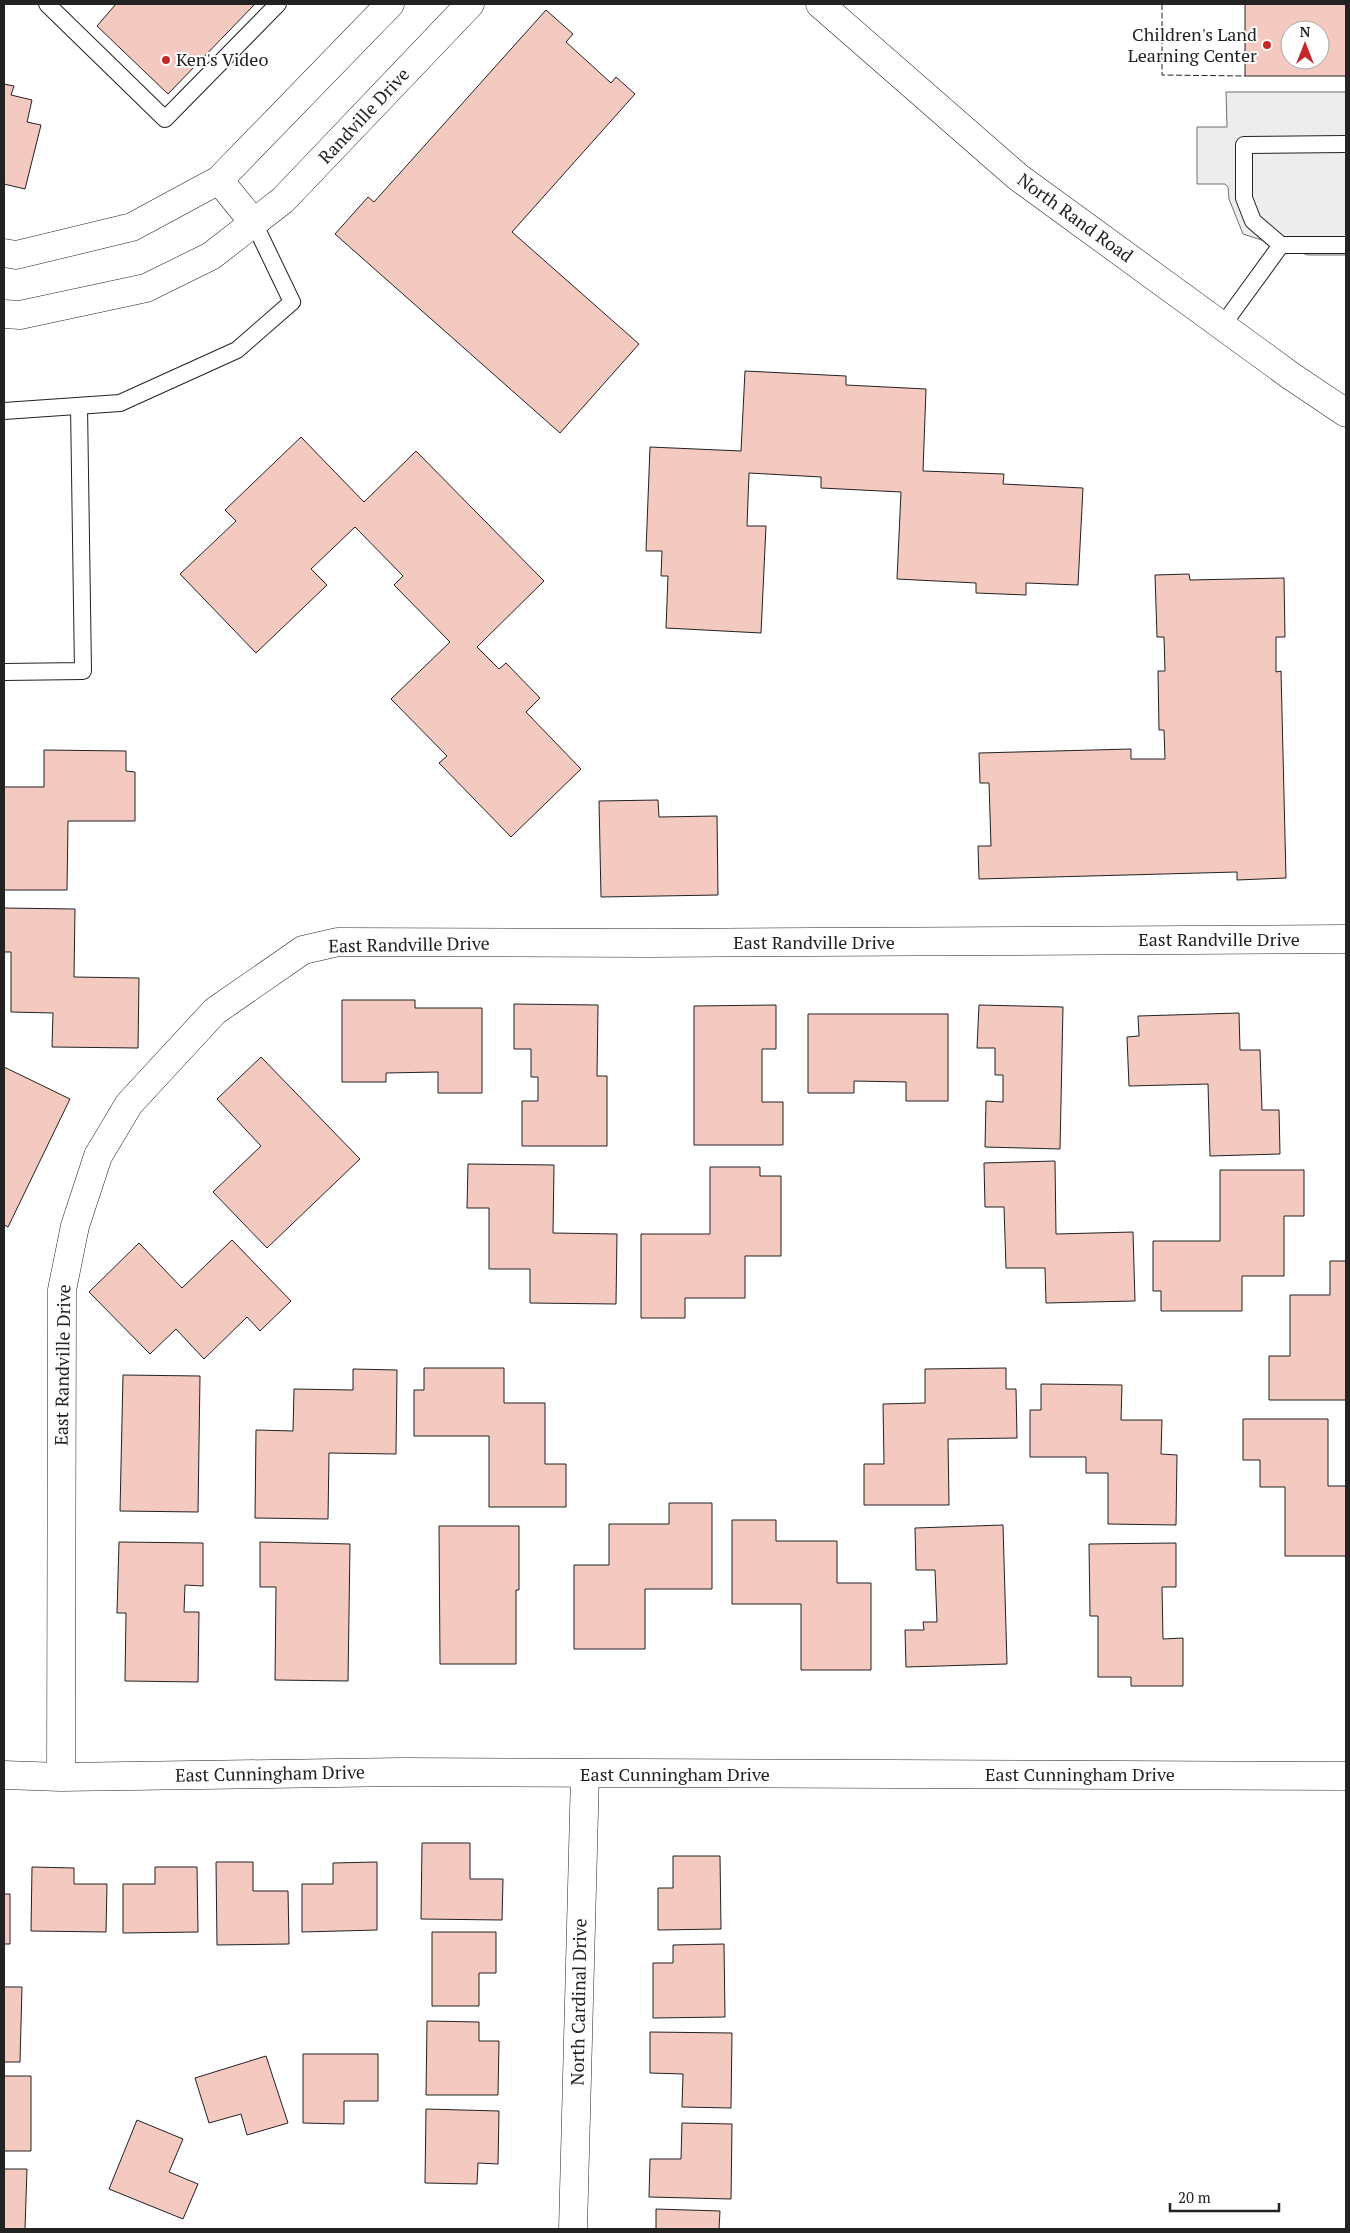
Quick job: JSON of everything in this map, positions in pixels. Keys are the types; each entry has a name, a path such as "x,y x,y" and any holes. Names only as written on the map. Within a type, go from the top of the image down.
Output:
{"street":[{"path":"4,253 16,254 132,227 219,180 390,4"},
{"name":"Randville Drive","path":"4,314 20,315 146,288 211,256 284,200 470,4"},
{"name":"North Rand Road","path":"820,4 1018,177 1222,326 1346,413"},
{"path":"219,180 254,223"},
{"name":"East Randville Drive","path":"61,1777 62,1290 75,1226 98,1156 128,1104 215,1011 303,950 338,942 658,943 1346,939"},
{"name":"East Cunningham Drive","path":"4,1775 61,1777 400,1772 1346,1776"},
{"name":"North Cardinal Drive","path":"574,2229 585,1774"}],"lane":[{"path":"47,4 165,119 278,4"},
{"path":"1346,144 1244,145 1244,198 1253,221 1281,245 1346,245"},
{"path":"4,411 120,403 237,350 292,302 254,223"},
{"path":"1222,326 1281,245"},
{"path":"4,672 83,671 79,406"}],"shaded area":[{"path":"1226,92 1346,92 1346,255 1308,255 1243,234 1229,199 1228,187 1225,184 1197,184 1197,127 1227,127"}],"building":[{"name":"Ken's Video","path":"116,4 255,4 168,94 97,26"},
{"name":"Children's Land Learning Center","path":"1245,4 1346,4 1346,76 1245,76"},
{"path":"546,10 573,34 566,42 611,83 616,77 635,94 512,232 639,344 560,433 335,234 368,197 374,202"},
{"path":"4,84 14,86 11,95 32,100 27,122 41,125 25,189 4,184"},
{"path":"745,371 846,376 846,385 926,389 923,471 1004,474 1003,484 1083,488 1078,585 1026,583 1026,595 976,593 976,583 897,579 901,492 821,488 821,477 749,473 747,526 766,526 761,633 666,628 668,576 661,576 662,551 646,551 650,447 741,451"},
{"path":"301,437 364,502 416,451 544,581 477,647 499,669 506,663 540,698 526,712 581,769 511,837 439,763 447,756 391,699 450,642 394,585 403,576 355,527 311,569 327,585 256,653 180,574 236,521 225,510"},
{"path":"1189,574 1190,580 1284,578 1285,637 1276,637 1276,672 1281,671 1286,878 1237,880 1237,872 979,879 978,846 991,846 989,783 980,783 979,753 1131,749 1131,759 1165,759 1164,730 1159,730 1158,671 1165,671 1164,637 1157,637 1155,575"},
{"path":"44,750 126,751 126,771 135,772 135,821 68,821 67,890 4,890 4,787 44,787"},
{"path":"658,800 659,817 717,816 718,895 601,897 599,801"},
{"path":"4,908 75,909 74,977 139,978 138,1048 52,1047 53,1013 11,1012 11,952 4,952"},
{"path":"342,1000 415,1000 415,1008 482,1008 482,1093 438,1093 438,1072 386,1073 386,1082 342,1082"},
{"path":"514,1004 598,1005 597,1076 607,1076 607,1146 522,1146 522,1101 538,1101 538,1077 531,1077 531,1049 514,1049"},
{"path":"776,1005 776,1049 762,1049 762,1102 783,1102 783,1145 694,1145 694,1006"},
{"path":"979,1005 1063,1007 1060,1149 985,1147 986,1101 1003,1102 1003,1075 995,1075 995,1048 977,1048"},
{"path":"1239,1013 1240,1050 1260,1050 1262,1110 1279,1110 1280,1154 1210,1156 1208,1084 1129,1086 1127,1037 1139,1036 1138,1016"},
{"path":"808,1014 948,1014 948,1101 906,1101 906,1082 854,1081 854,1093 808,1093"},
{"path":"261,1057 360,1159 267,1248 213,1192 261,1146 217,1099"},
{"path":"4,1067 70,1099 8,1227 4,1225"},
{"path":"1055,1161 1056,1234 1133,1232 1135,1301 1046,1303 1045,1268 1006,1268 1004,1207 985,1207 984,1163"},
{"path":"468,1164 554,1165 553,1233 617,1234 616,1304 530,1303 530,1269 489,1269 489,1208 467,1208"},
{"path":"710,1167 760,1167 760,1176 781,1176 781,1256 745,1256 745,1298 685,1298 685,1318 641,1318 641,1234 710,1234"},
{"path":"1220,1170 1304,1170 1304,1216 1284,1216 1284,1276 1242,1276 1242,1311 1161,1311 1161,1291 1153,1291 1153,1241 1220,1241"},
{"path":"232,1240 291,1301 260,1331 247,1317 204,1359 176,1329 150,1354 89,1292 139,1243 182,1288"},
{"path":"1330,1261 1346,1261 1346,1400 1269,1400 1269,1356 1290,1356 1290,1295 1330,1295"},
{"path":"424,1368 504,1368 504,1403 545,1403 545,1464 566,1464 566,1507 489,1507 489,1436 414,1436 414,1390 424,1390"},
{"path":"1006,1368 1006,1389 1016,1389 1017,1438 948,1439 949,1505 864,1505 864,1464 884,1464 883,1404 925,1403 925,1369"},
{"path":"353,1369 397,1370 396,1454 329,1453 328,1519 255,1518 256,1430 293,1431 294,1389 353,1390"},
{"path":"123,1375 200,1376 198,1512 120,1511"},
{"path":"1041,1384 1122,1385 1121,1420 1162,1420 1161,1454 1177,1455 1176,1525 1108,1524 1108,1473 1086,1473 1086,1457 1030,1457 1030,1410 1041,1410"},
{"path":"1243,1419 1328,1419 1328,1486 1346,1486 1346,1556 1285,1556 1285,1487 1260,1487 1260,1460 1243,1460"},
{"path":"669,1503 712,1503 712,1589 645,1589 645,1649 574,1649 574,1565 609,1565 609,1524 669,1524"},
{"path":"732,1520 776,1520 776,1541 837,1541 837,1583 871,1583 871,1670 801,1670 801,1604 732,1604"},
{"path":"1003,1525 1007,1664 906,1667 905,1630 924,1630 923,1622 937,1622 935,1570 916,1570 915,1528"},
{"path":"439,1526 519,1526 519,1590 516,1590 516,1664 440,1664"},
{"path":"119,1542 203,1543 203,1586 185,1585 184,1612 199,1612 198,1682 125,1681 126,1613 117,1613"},
{"path":"260,1542 350,1544 348,1681 275,1680 276,1587 260,1587"},
{"path":"1176,1543 1176,1587 1162,1587 1163,1639 1183,1638 1183,1686 1131,1686 1131,1677 1098,1677 1098,1616 1090,1616 1089,1544"},
{"path":"422,1843 470,1843 470,1879 503,1879 502,1920 421,1919"},
{"path":"673,1856 720,1856 721,1929 658,1930 658,1888 673,1888"},
{"path":"216,1862 253,1862 253,1891 288,1891 289,1944 217,1945"},
{"path":"377,1862 377,1930 302,1932 302,1884 333,1884 333,1863"},
{"path":"32,1867 74,1868 74,1884 107,1884 106,1932 31,1931"},
{"path":"155,1867 197,1867 198,1932 123,1933 123,1884 155,1884"},
{"path":"4,1894 10,1894 10,1944 4,1944"},
{"path":"432,1932 496,1932 496,1973 479,1973 479,2006 432,2006"},
{"path":"724,1944 725,2017 653,2018 653,1963 673,1963 673,1945"},
{"path":"4,1987 22,1987 20,2062 4,2062"},
{"path":"427,2021 479,2022 479,2041 499,2041 498,2095 426,2095"},
{"path":"650,2032 732,2033 731,2108 682,2107 683,2074 650,2073"},
{"path":"303,2054 378,2054 378,2101 344,2101 344,2124 303,2123"},
{"path":"266,2056 288,2123 247,2135 241,2114 209,2123 195,2078"},
{"path":"4,2076 31,2076 31,2151 4,2151"},
{"path":"426,2109 499,2111 498,2164 478,2163 477,2184 425,2183"},
{"path":"137,2120 183,2139 169,2172 198,2184 183,2219 109,2189"},
{"path":"682,2123 732,2124 731,2199 649,2197 650,2159 681,2159"},
{"path":"4,2169 27,2169 25,2229 4,2229"},
{"path":"656,2209 720,2211 719,2229 656,2229"}],"fence":[{"path":"1162,4 1162,75 1245,76"}],"place":[{"name":"Children's Land Learning Center","path":"1267,45"},
{"name":"Ken's Video","path":"166,60"}]}
